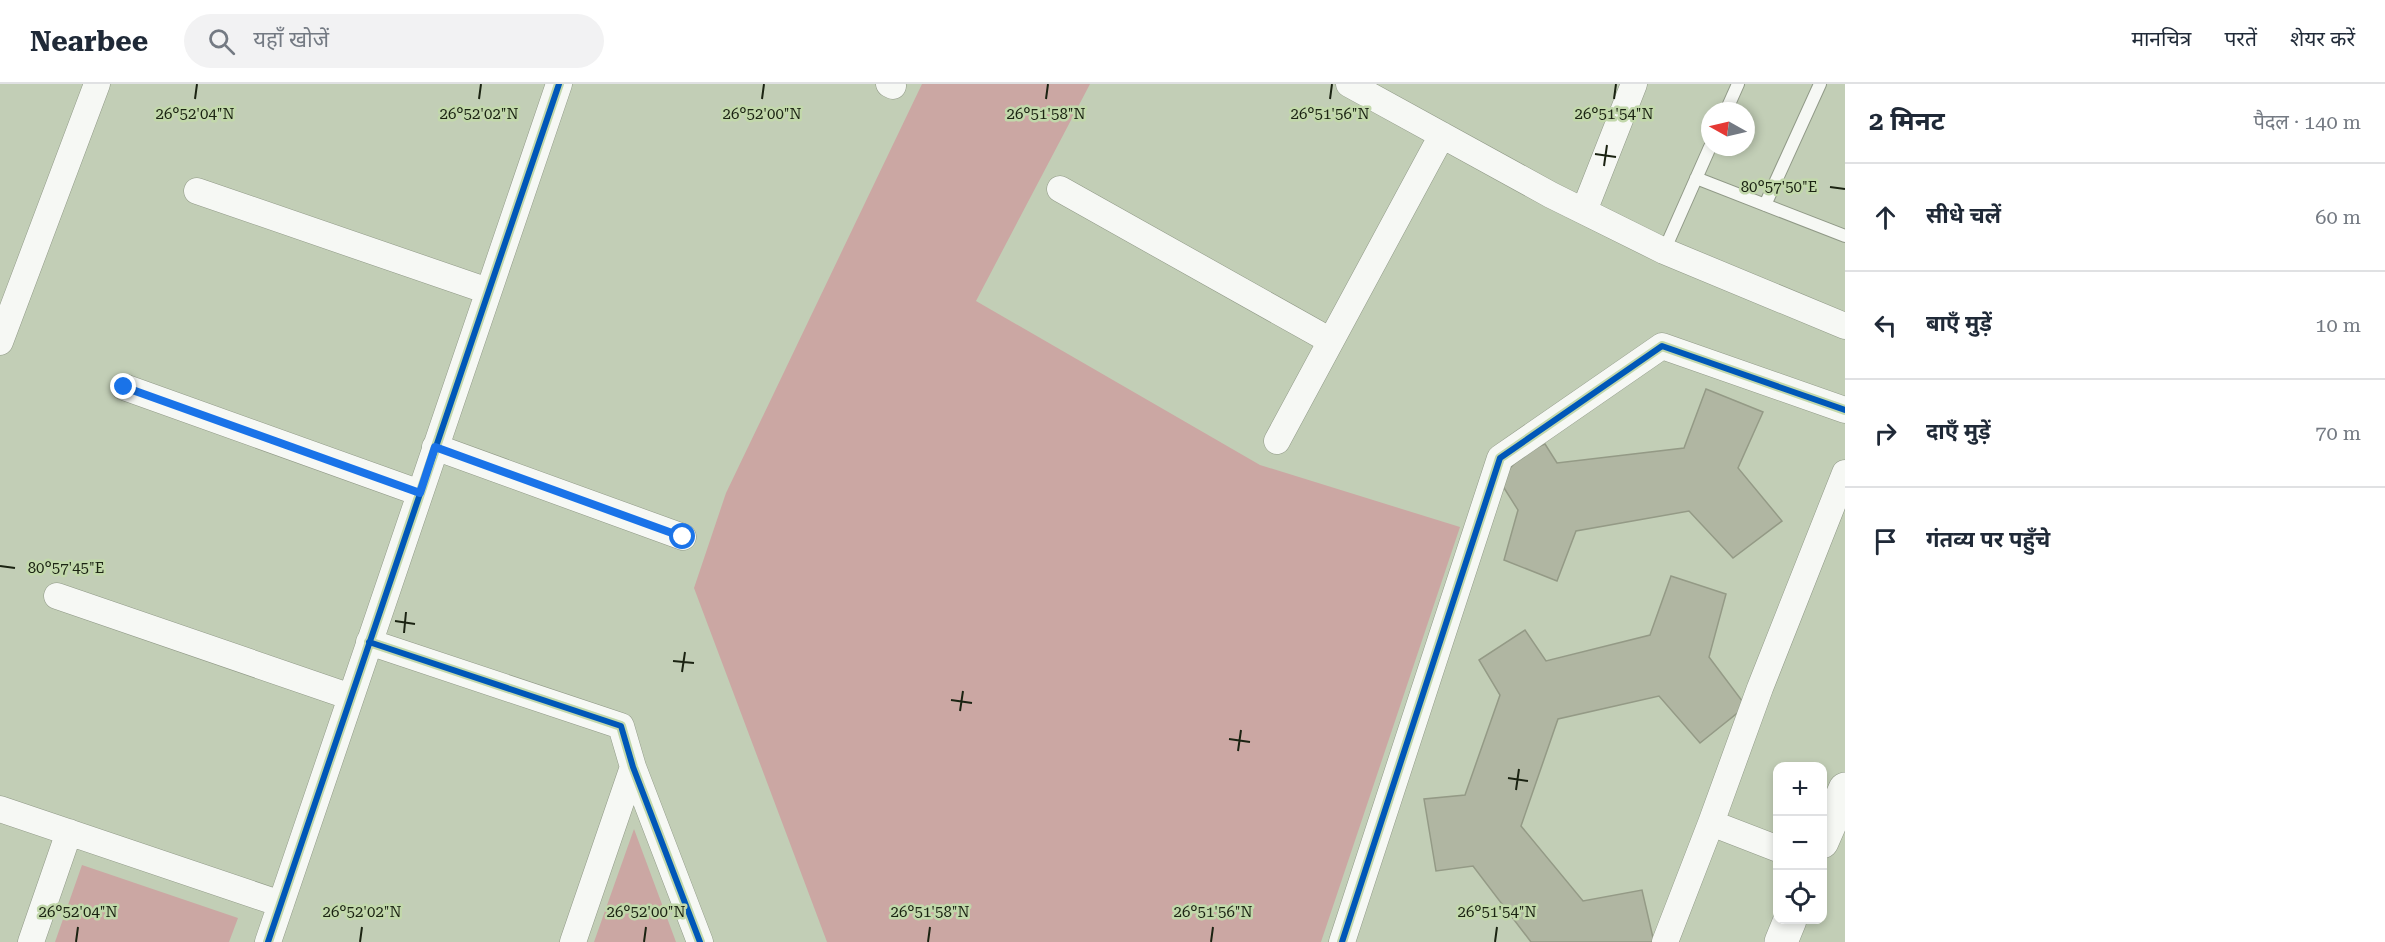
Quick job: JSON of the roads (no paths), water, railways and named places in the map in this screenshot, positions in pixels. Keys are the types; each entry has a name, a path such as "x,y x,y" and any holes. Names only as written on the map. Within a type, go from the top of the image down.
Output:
{"street":[{"path":"0,342 97,84"},
{"path":"268,942 559,84"},
{"path":"1349,84 1584,211 1664,251 1845,326"},
{"path":"1584,211 1634,84"},
{"path":"1277,441 1442,135"},
{"path":"1060,189 1331,341"},
{"path":"197,191 488,291"},
{"path":"1342,942 1500,458 1662,346 1845,410"},
{"path":"124,387 420,493"},
{"path":"435,447 683,537"},
{"path":"1665,942 1760,688 1845,473"},
{"path":"57,597 351,697"},
{"path":"369,642 621,726 633,767 700,942"},
{"path":"573,942 633,767"},
{"path":"1827,831 1845,789"},
{"path":"0,808 281,904"},
{"path":"1711,823 1773,847"},
{"path":"31,942 69,832"},
{"path":"1781,942 1788,924"}],"lane":[{"path":"1730,102 1738,84"},
{"path":"1765,205 1820,84"},
{"path":"1664,251 1706,156"},
{"path":"1696,178 1845,236"}]}
